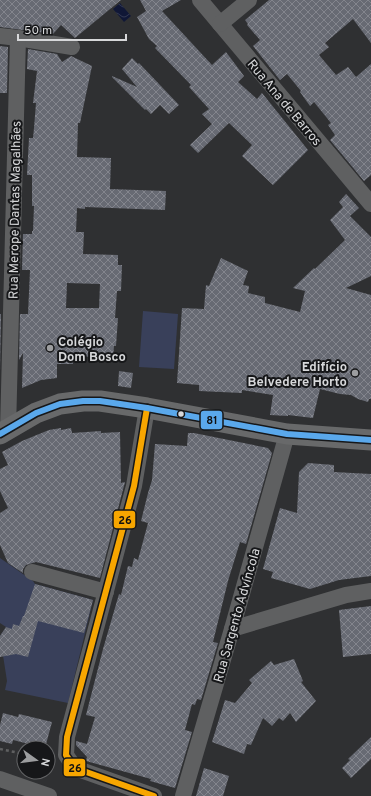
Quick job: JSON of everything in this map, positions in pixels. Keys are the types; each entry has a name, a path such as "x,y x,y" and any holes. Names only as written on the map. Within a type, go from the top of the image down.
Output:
{"main road":[{"path":"4,432 36,413 60,404 82,401 100,401 148,408 287,434 371,440"}],"street":[{"name":"Rua Ana de Barros","path":"200,0 371,204"},
{"path":"220,24 249,0"},
{"path":"0,36 72,47"},
{"name":"Rua Merope Dantas Magalhães","path":"4,432 18,38"},
{"path":"148,408 134,486 66,742 66,755 75,768 154,796"},
{"name":"Rua Sargento Advíncola","path":"183,796 287,434"},
{"path":"32,572 106,592"},
{"path":"232,629 332,599 371,591"},
{"path":"0,779 50,796"}],"path":[{"path":"0,749 16,752"}],"shaded area":[{"path":"143,311 178,314 174,369 139,367"},
{"path":"0,558 33,581 35,584 93,600 68,703 5,690 7,681 0,636 6,627 0,623"}],"water":[{"path":"120,3 131,16 124,22 113,9"}],"building":[{"path":"0,0 121,0 75,38 61,25 53,34 0,27"},
{"path":"140,0 181,0 162,11 212,65 226,52 244,76 238,82 257,99 262,93 308,150 273,185 242,156 252,145 229,123 198,153 190,145 212,124 202,114 209,109 189,87 191,85 155,48 157,46 149,39 137,17 146,11"},
{"path":"269,0 371,0 371,43 353,19 325,43 329,47 319,55 336,75 348,67 356,77 371,64 371,175 364,181 330,140 335,135 328,125 331,123 314,102 310,106 300,92 301,91 287,74 280,80 253,46 260,40 247,25 248,24 245,20"},
{"path":"0,46 8,47 7,93 0,93"},
{"path":"28,49 57,54 62,62 71,56 92,66 80,123 78,123 77,157 111,158 110,189 166,191 165,210 77,208 76,232 84,232 83,254 118,255 118,265 122,265 121,291 117,291 115,318 118,318 116,346 114,346 113,358 73,356 73,364 57,364 57,378 41,380 22,388 23,353 19,360 20,314 28,314 30,270 22,270 23,234 32,234 33,231 34,206 32,206 32,175 27,175 29,138 33,138 34,128 36,103 33,103 37,71 27,69","holes":["67,283 100,284 99,308 66,308"]},
{"path":"132,58 138,64 139,63 179,105 169,114 160,105 151,114 146,109 145,110 112,77 137,87 122,69"},
{"path":"346,194 359,208 350,216 371,237 371,276 346,288 371,295 371,399 369,399 368,402 351,395 320,389 313,418 288,415 270,415 273,395 242,390 242,393 199,391 199,385 177,383 182,308 204,309 206,285 209,286 221,258 248,271 243,285 249,286 248,293 265,297 265,303 300,312 305,291 293,288 345,240 330,220 343,207 339,202"},
{"path":"0,314 1,314 0,371"},
{"path":"119,371 133,373 131,388 118,386"},
{"path":"61,428 61,430 71,428 72,433 101,431 101,433 120,432 121,483 125,482 100,578 36,562 26,565 23,569 23,573 8,563 0,545 0,513 8,508 0,491 0,469 8,465 2,452 22,441 49,430"},
{"path":"188,433 268,448 272,453 246,544 240,542 228,581 213,642 218,643 201,700 197,699 195,705 192,704 185,730 192,732 175,788 150,781 151,779 86,761 87,757 76,745 76,741 87,744 95,717 86,715 103,649 119,594 121,595 128,566 132,567 134,558 138,560 148,523 141,521 152,480 155,444 187,446"},
{"path":"308,463 334,465 334,472 371,474 371,576 339,580 310,589 271,578 273,572 263,569 280,508 297,513 299,472"},
{"path":"35,584 93,600 84,633 38,621 28,657 16,654 0,657 0,636 6,627 12,629 13,624 19,626"},
{"path":"371,606 371,654 343,657 339,610"},
{"path":"294,659 303,681 301,682 316,701 296,722 290,713 283,721 279,718 272,726 263,718 251,745 247,744 244,754 212,742 225,700 235,703 252,683 249,680 271,661 274,665"},
{"path":"3,713 18,717 19,714 52,722 47,740 13,740 12,744 0,741 0,725"},
{"path":"371,737 371,759 351,778 342,768 350,760 348,759"},
{"path":"204,768 229,776 223,796 196,796"}],"transit line":[{"name":"81","path":"0,434 36,413 60,404 83,401 100,401 147,408 287,434 371,440"},
{"name":"26","path":"147,408 134,486 67,737 66,755 75,768 154,796"}],"place":[{"name":"Colégio Dom Bosco","path":"50,348"},
{"name":"Edifício Belvedere Horto","path":"355,373"}]}
